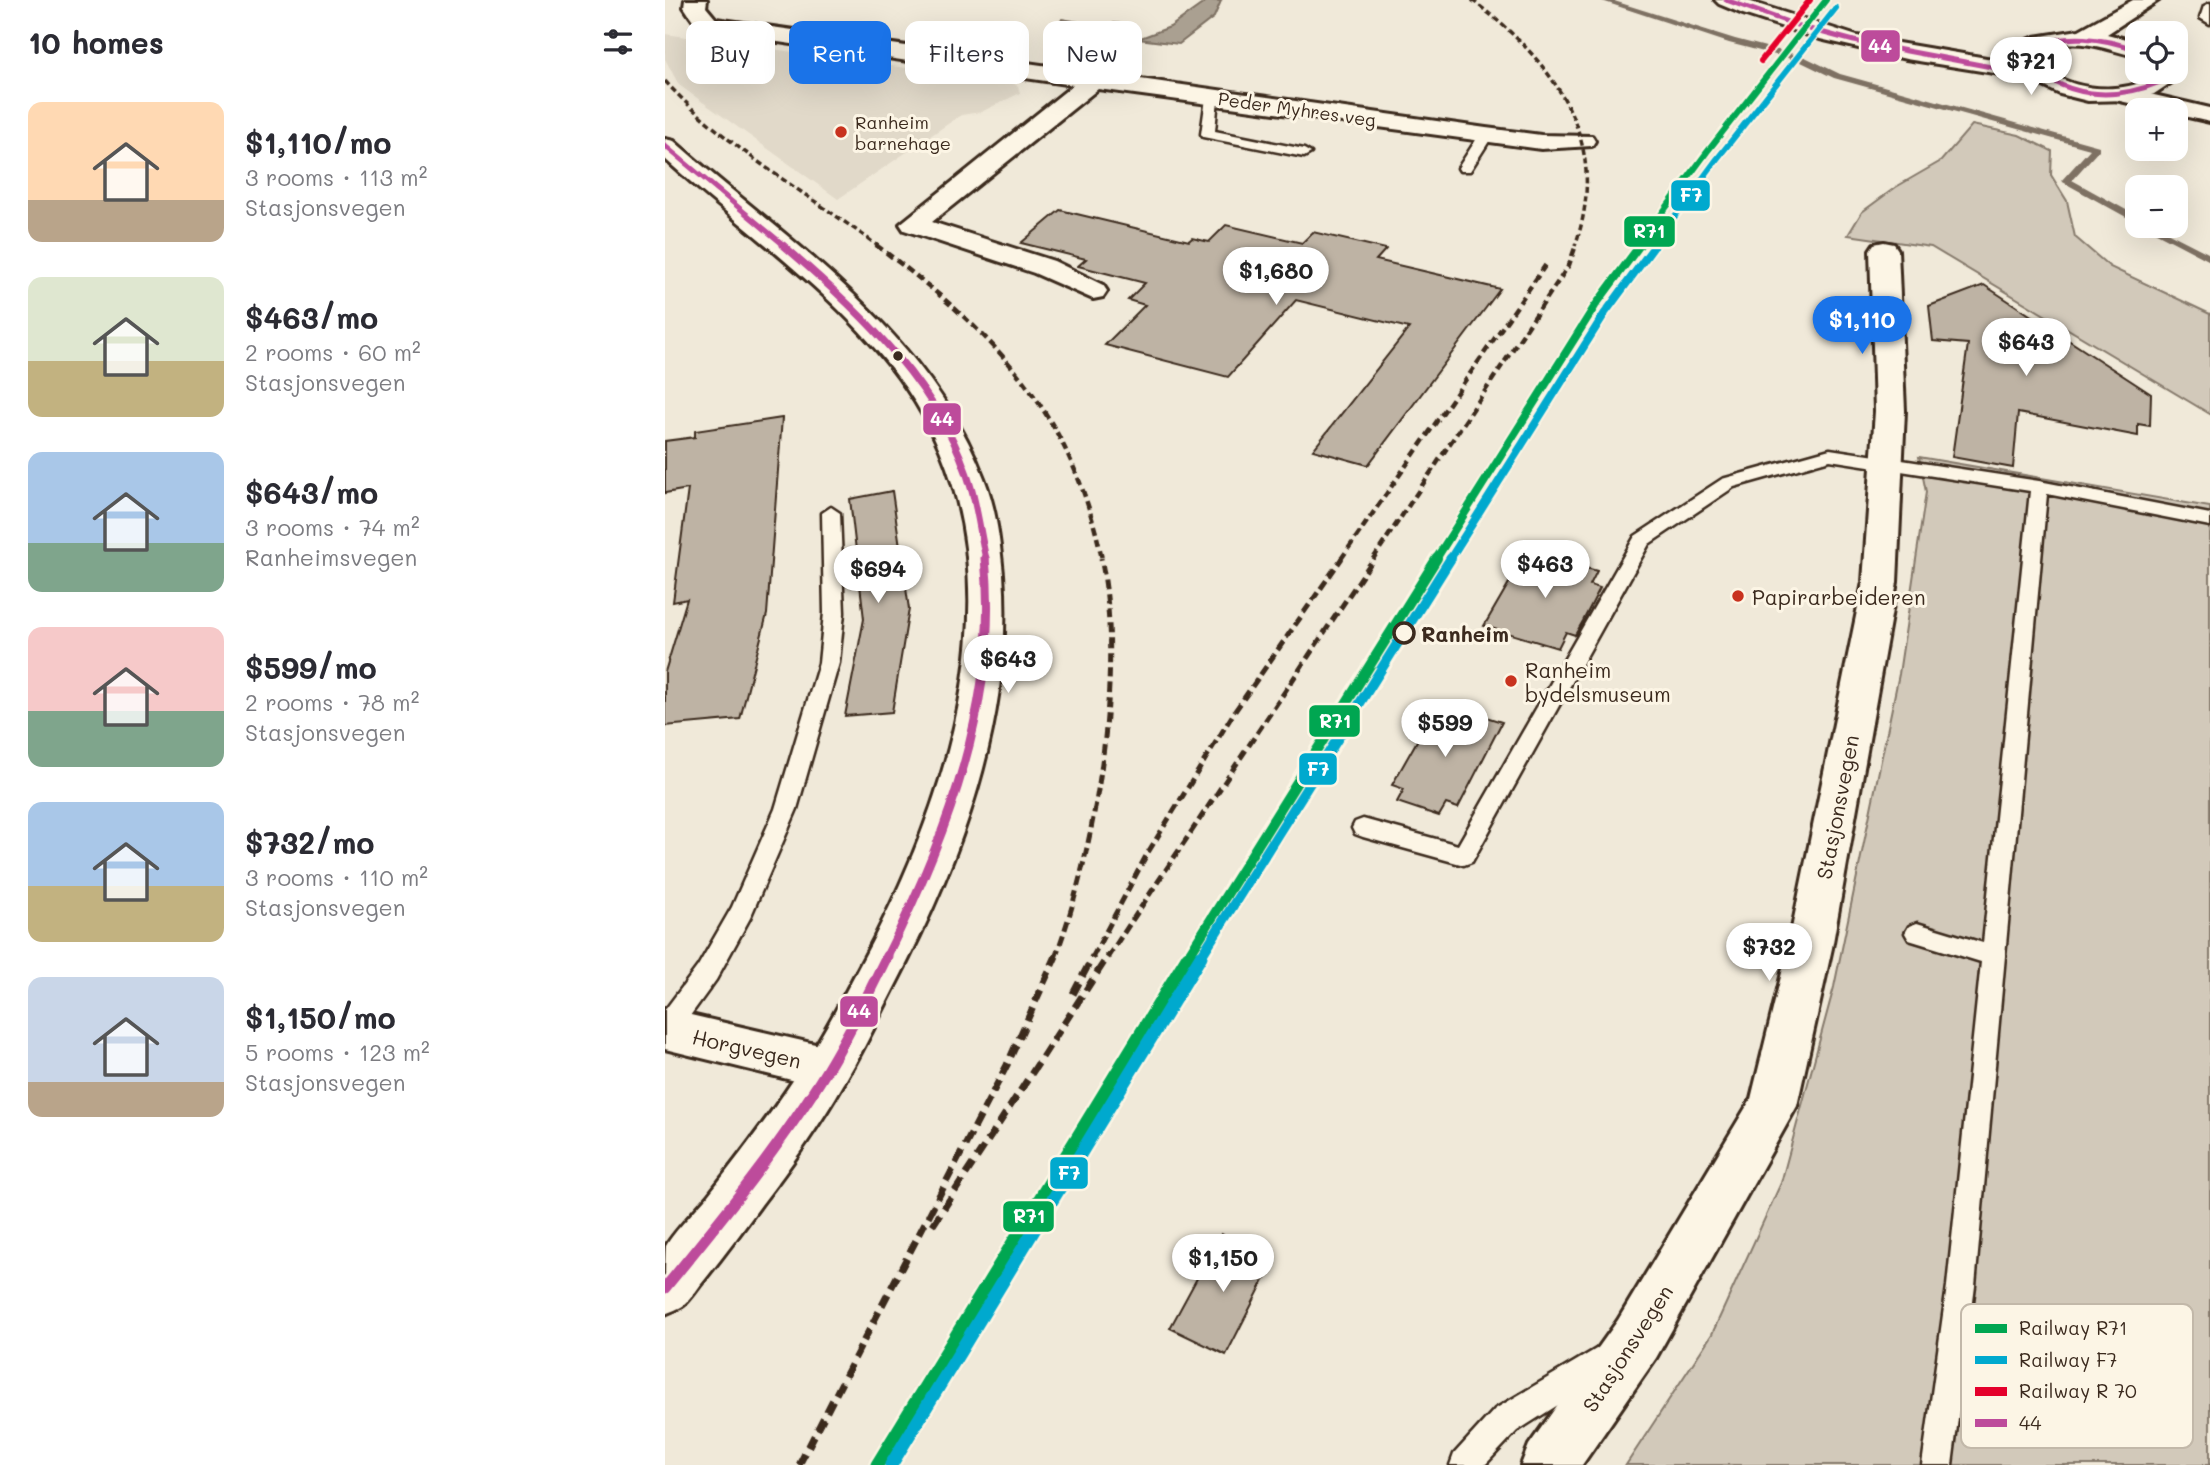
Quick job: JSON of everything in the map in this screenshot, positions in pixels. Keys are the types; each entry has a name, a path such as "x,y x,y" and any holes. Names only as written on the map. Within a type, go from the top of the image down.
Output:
{"street":[{"name":"Peder Myhres veg","path":"696,0 695,7 709,25 1043,75"},
{"path":"1726,0 1782,22 1863,43 1932,57 2005,67 2039,76 2068,89 2123,95 2210,115"},
{"path":"2144,21 2145,3"},
{"path":"2080,37 2145,3"},
{"path":"1863,43 1979,51 2031,47 2051,39 2080,37 2125,46"},
{"path":"2031,47 2025,60 2039,76"},
{"path":"1090,84 912,224 1044,267 1093,291"},
{"name":"Peder Myhres veg","path":"1108,84 1541,142 1583,141"},
{"path":"2123,95 2152,88 2157,84"},
{"path":"2179,84 2210,104"},
{"path":"665,146 834,291 875,331 912,374 943,421 964,461 976,503 987,569 986,639 975,724 949,816 910,913 828,1068 731,1209 665,1288"},
{"name":"Stasjonsvegen","path":"1549,1465 1637,1339 1773,1106 1810,948 1880,582 1890,411 1884,250"},
{"name":"Horgvegen","path":"665,1030 828,1068"}],"lane":[{"path":"2210,6 2206,18 2210,20"},
{"path":"1212,98 1208,134 1304,153"},
{"path":"1465,168 1486,135"},
{"path":"1363,828 1464,856 1642,540 1728,483 1830,454 2039,487 2210,520"},
{"path":"1937,1465 1961,1286 2039,487"},
{"path":"665,1030 707,973 742,911 786,809 829,663 834,613 831,513"},
{"path":"1917,933 1993,956"},
{"path":"1465,1465 1506,1420 1637,1339"}],"shaded area":[{"path":"1208,0 1221,1 1214,17 1179,44 1142,39 1170,27"},
{"name":"Ranheim barnehage","path":"665,34 686,37 686,84 775,84 775,50 789,52 789,84 891,84 891,66 905,68 905,84 1014,84 1018,86 1020,93 981,112 961,115 838,199 679,85 665,59"},
{"path":"1972,125 2019,135 2052,151 2051,175 2067,201 2075,237 2110,267 2210,314 2210,414 1931,247 1848,235 1862,212 1896,187 1941,161"},
{"path":"1919,457 2210,507 2210,1465 1626,1465 1712,1334 1781,1183 1834,987 1899,674 1926,492"}],"building":[{"path":"1060,210 1189,241 1192,238 1209,242 1226,225 1302,243 1313,232 1386,249 1376,260 1500,289 1368,465 1313,450 1409,328 1296,300 1228,377 1105,345 1145,305 1128,300 1145,283 1078,266 1086,259 1021,243"},
{"path":"1984,285 2151,394 2150,426 2138,424 2138,436 2018,413 2013,468 1952,457 1968,344 1933,341 1929,306"},
{"path":"782,418 767,614 740,719 665,726 665,672 687,599 673,602 688,489 665,493 665,441 695,437 695,431"},
{"path":"892,491 909,609 892,712 845,716 864,619 850,499"},
{"path":"1527,552 1597,571 1590,585 1600,588 1575,635 1566,632 1558,648 1484,626"},
{"path":"1439,702 1502,722 1458,808 1446,804 1439,816 1397,802 1404,789 1392,785"},
{"path":"1221,1234 1275,1259 1226,1355 1170,1328"}],"waterway":[{"path":"1603,0 1732,41 1802,59 1837,76 2096,148 2066,181 2125,213"},
{"path":"2171,238 2210,258"}],"railway":[{"path":"1472,0 1528,50 1550,77 1568,106 1580,138 1586,172 1585,208 1575,246"},
{"path":"665,81 688,105 740,148 878,246"},
{"path":"876,245 957,310 1022,379 1048,417 1070,459 1088,506 1102,559"},
{"path":"1373,559 1569,265 1576,245"},
{"path":"1341,559 1547,263"},
{"path":"1055,958 1083,866 1102,760 1110,653 1108,603 1101,558"},
{"path":"1092,958 1147,854 1235,711 1342,558"},
{"path":"1107,958 1374,558"},
{"path":"799,1465 1007,1065 1056,956"},
{"path":"1073,994 1093,956"},
{"path":"933,1225 1108,956"}],"rail line":[{"name":"R71","path":"877,1465 1214,913 1595,306 1707,152 1826,0"},
{"name":"F7","path":"891,1465 1224,919 1605,313 1717,159 1836,8"}],"transit line":[{"name":"44","path":"1726,0 1802,27 1854,41 2039,76"},
{"path":"1761,61 1810,0"},
{"name":"44","path":"2125,46 2111,41 2071,37 2031,47 2025,60 2053,83 2088,94 2125,93 2155,84"},
{"name":"44","path":"665,146 853,307 918,381 944,422 972,490 986,560 987,633 978,706 960,778 936,849 907,917 846,1037 809,1099 750,1182 665,1288"}],"place":[{"name":"Ranheim barnehage","path":"841,132"},
{"name":"Papirarbeideren","path":"1738,596"},
{"name":"Ranheim","path":"1404,633"},
{"name":"Ranheim bydelsmuseum","path":"1511,681"}]}
